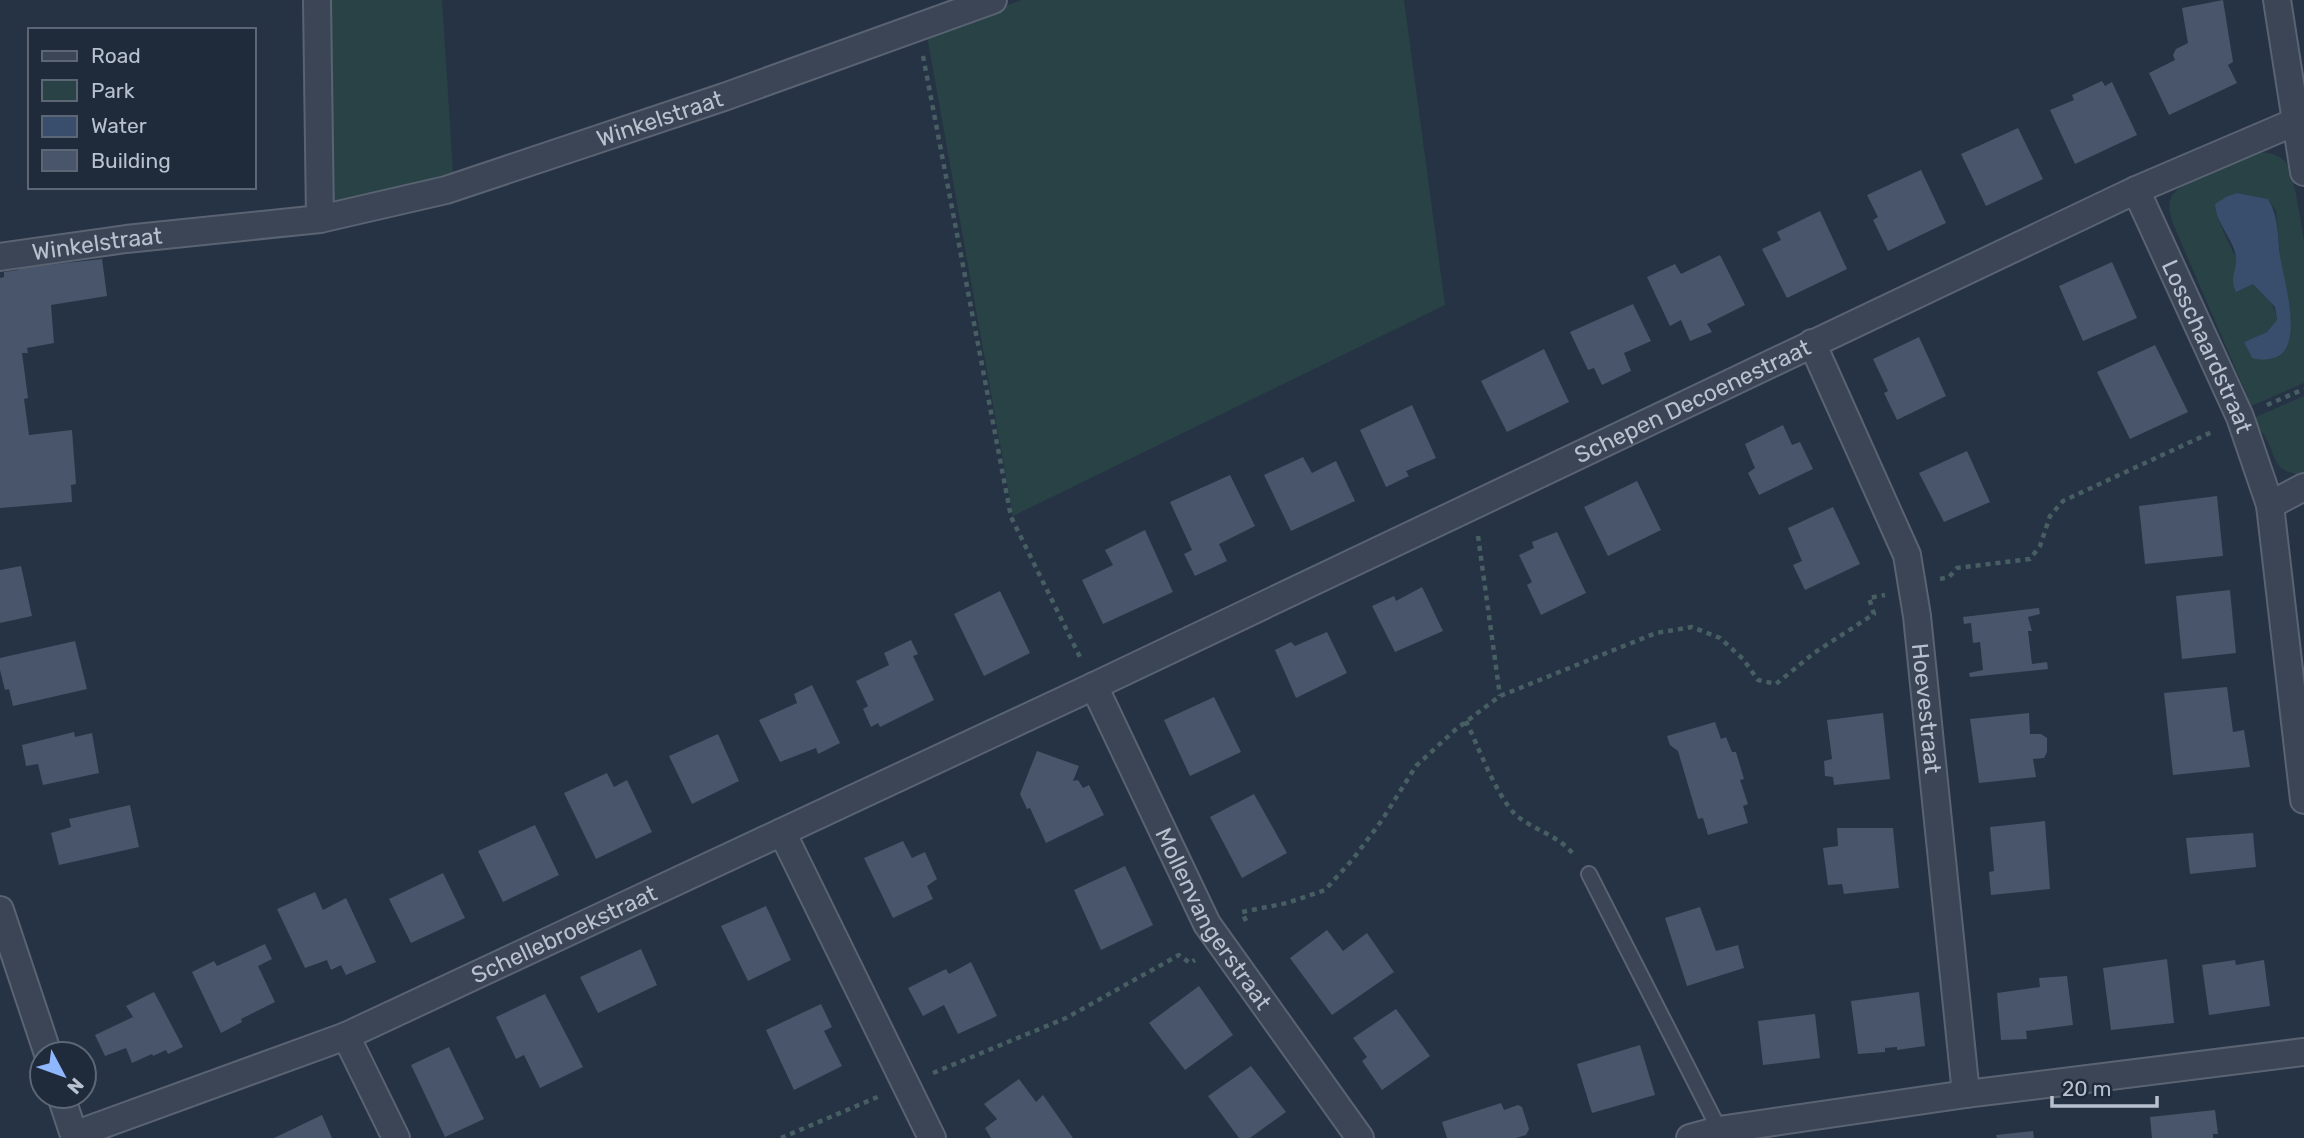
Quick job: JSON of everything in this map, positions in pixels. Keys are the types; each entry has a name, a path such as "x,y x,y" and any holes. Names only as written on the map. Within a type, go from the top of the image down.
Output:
{"street":[{"path":"317,0 320,219"},
{"name":"Winkelstraat","path":"0,257 127,239 320,219 446,190 724,97 993,0"},
{"path":"2277,0 2304,172"},
{"name":"Schepen Decoenestraat","path":"1094,686 2136,190 2295,122"},
{"name":"Losschaardstraat","path":"2136,190 2240,417 2270,505 2298,685 2304,800"},
{"name":"Hoevestraat","path":"1812,343 1907,555 1966,1094"},
{"path":"2270,505 2304,487"},
{"name":"Schellebroekstraat","path":"75,1137 346,1036 1094,686"},
{"name":"Mollenvangerstraat","path":"1094,686 1207,924 1360,1138"},
{"path":"782,832 932,1138"},
{"path":"0,910 43,1040"},
{"path":"346,1036 396,1138"},
{"path":"1690,1138 1966,1094 2304,1052"},
{"path":"66,1110 75,1137"}],"lane":[{"path":"1589,874 1721,1134"}],"path":[{"path":"918,27 1011,517 1094,686"},
{"path":"781,1138 1066,1018 1179,955 1190,963 1248,926 1242,912 1287,903 1325,890 1375,830 1416,766 1466,721 1500,696 1656,633 1692,627 1720,638 1742,659 1758,680 1776,684 1814,653 1874,614 1869,598 1912,589 1949,576 1957,568 2031,559 2040,547 2050,516 2063,501 2304,389"},
{"path":"1474,504 1500,696"},
{"path":"1466,721 1496,785 1515,814 1570,850 1589,874"}],"green space":[{"path":"329,0 442,0 453,172 375,197 338,204 333,198"},
{"path":"1021,0 1404,0 1445,305 1013,516 927,36"},
{"path":"2256,152 2281,158 2290,170 2295,190 2304,242 2304,383 2249,407 2247,395 2173,224 2169,208 2171,198 2185,185","holes":["2237,193 2268,199 2276,211 2280,253 2279,357 2244,342 2267,332 2277,320 2276,313 2236,257 2224,233 2215,204"]},
{"path":"2304,396 2304,475 2279,466 2262,432 2251,419"}],"water":[{"path":"2237,193 2268,199 2276,221 2289,302 2290,331 2288,344 2282,353 2270,359 2252,358 2244,342 2267,332 2277,320 2275,307 2253,284 2236,292 2233,282 2235,252 2216,211 2215,204"}],"building":[{"path":"2223,0 2233,62 2228,65 2237,83 2169,115 2149,73 2175,60 2173,55 2176,49 2188,43 2182,8"},
{"path":"2102,81 2105,86 2112,82 2137,135 2075,164 2050,110 2074,100 2072,95"},
{"path":"2018,128 2043,179 1986,206 1961,154"},
{"path":"1921,170 1946,223 1888,251 1873,220 1878,217 1867,195"},
{"path":"1820,211 1847,269 1787,298 1762,249 1781,240 1777,232"},
{"path":"1720,255 1745,305 1707,324 1712,332 1690,341 1681,320 1670,326 1647,277 1675,264 1681,274"},
{"path":"102,259 107,296 51,305 54,343 27,348 28,353 22,353 28,398 24,399 29,435 72,430 76,484 71,485 72,502 0,508 0,278 4,277 4,272 20,268"},
{"path":"2112,262 2137,318 2083,341 2059,286"},
{"path":"1633,304 1651,341 1624,353 1631,371 1602,385 1594,368 1588,370 1570,332"},
{"path":"1919,337 1946,396 1897,420 1884,393 1888,391 1873,359"},
{"path":"2155,345 2188,412 2130,439 2097,372"},
{"path":"1544,349 1569,402 1507,432 1481,381"},
{"path":"1412,405 1436,458 1406,471 1409,476 1386,487 1360,430"},
{"path":"1783,425 1792,445 1800,442 1813,469 1759,495 1748,473 1755,468 1745,444"},
{"path":"1967,451 1990,502 1944,522 1919,473"},
{"path":"1303,457 1312,473 1336,461 1355,501 1291,531 1264,475"},
{"path":"1230,475 1255,526 1219,544 1227,561 1195,576 1184,554 1192,550 1170,502"},
{"path":"1637,481 1661,530 1608,556 1584,507"},
{"path":"2217,496 2223,556 2145,564 2139,506"},
{"path":"1833,507 1860,564 1805,590 1793,565 1802,561 1788,528"},
{"path":"1145,530 1173,592 1103,624 1082,580 1113,565 1105,550"},
{"path":"1557,532 1586,593 1541,615 1527,585 1532,582 1519,555 1534,548 1532,542"},
{"path":"21,566 32,616 0,623 0,570"},
{"path":"1422,587 1443,631 1395,652 1372,606 1394,596 1396,601"},
{"path":"2230,590 2236,653 2182,659 2176,596"},
{"path":"1000,591 1030,653 984,676 954,614"},
{"path":"2039,608 2040,614 2028,617 2032,631 2028,631 2032,664 2047,662 2048,669 1970,677 1969,673 1983,670 1980,642 1973,643 1971,623 1964,624 1963,617"},
{"path":"1327,632 1347,673 1296,698 1275,650 1291,642 1295,646"},
{"path":"911,640 918,654 913,656 934,700 880,727 878,723 871,727 863,709 868,706 856,681 889,665 884,653"},
{"path":"75,641 87,689 13,706 9,689 5,690 0,658"},
{"path":"812,685 840,743 818,754 816,748 780,762 759,720 797,703 794,694"},
{"path":"2227,687 2233,732 2244,730 2250,767 2173,775 2164,693"},
{"path":"1214,697 1241,752 1190,776 1164,720"},
{"path":"1883,713 1890,779 1834,785 1833,777 1825,776 1824,761 1832,759 1827,720"},
{"path":"2029,713 2030,734 2041,734 2047,738 2044,758 2033,759 2036,777 1979,783 1970,719"},
{"path":"1715,722 1721,739 1726,737 1732,752 1736,752 1744,779 1740,780 1748,804 1743,806 1748,823 1708,835 1703,818 1698,819 1678,751 1670,745 1667,736"},
{"path":"74,732 75,737 92,733 99,773 43,785 38,764 26,766 22,745"},
{"path":"718,734 739,781 692,804 669,756"},
{"path":"1037,751 1079,766 1073,781 1078,780 1083,788 1089,785 1104,815 1046,843 1030,808 1027,809 1020,794"},
{"path":"607,773 614,787 627,780 652,832 596,859 564,793"},
{"path":"1254,794 1287,853 1242,878 1210,817"},
{"path":"130,805 139,847 59,865 51,833 71,827 69,819"},
{"path":"2045,821 2050,889 1991,895 1989,872 1994,871 1990,827"},
{"path":"535,825 559,875 503,902 478,851"},
{"path":"1837,828 1893,828 1899,888 1844,894 1842,884 1828,885 1823,848 1838,846"},
{"path":"2253,833 2256,867 2190,874 2186,838"},
{"path":"903,841 912,858 925,852 937,879 927,886 933,899 893,918 864,858"},
{"path":"1125,866 1153,925 1101,950 1074,890"},
{"path":"443,873 465,918 411,943 389,899"},
{"path":"315,892 323,910 346,898 376,962 346,975 341,965 331,970 327,960 305,968 277,909"},
{"path":"766,906 791,960 748,981 721,926"},
{"path":"1700,907 1716,951 1738,945 1744,968 1687,986 1665,918"},
{"path":"1327,930 1343,951 1367,933 1394,972 1332,1015 1290,958"},
{"path":"265,944 272,959 258,966 275,1002 241,1019 242,1022 221,1033 192,972 214,961 217,966"},
{"path":"641,949 657,985 598,1013 580,977"},
{"path":"2167,959 2174,1023 2111,1030 2103,968"},
{"path":"2235,960 2236,965 2264,960 2270,1006 2209,1015 2202,965"},
{"path":"971,962 997,1016 958,1034 944,1005 923,1016 908,988 946,969 949,974"},
{"path":"2067,976 2073,1025 2026,1031 2027,1039 2001,1040 1997,993 2040,987 2039,978"},
{"path":"1199,986 1233,1035 1185,1070 1149,1023"},
{"path":"154,992 183,1047 168,1054 166,1050 153,1056 152,1054 132,1063 126,1048 105,1056 95,1035 133,1017 126,1006"},
{"path":"1919,992 1925,1046 1897,1050 1897,1047 1885,1048 1885,1052 1858,1054 1851,1001"},
{"path":"545,994 583,1067 540,1088 524,1055 516,1059 496,1017"},
{"path":"821,1004 832,1027 824,1031 842,1066 794,1090 766,1030"},
{"path":"1396,1009 1430,1056 1382,1090 1362,1061 1367,1057 1353,1038"},
{"path":"1815,1014 1820,1058 1763,1065 1758,1021"},
{"path":"1640,1045 1655,1095 1592,1113 1577,1064"},
{"path":"449,1047 484,1119 445,1137 411,1065"},
{"path":"1251,1066 1286,1112 1250,1138 1239,1138 1208,1096"},
{"path":"1019,1079 1036,1102 1043,1095 1073,1138 991,1138 985,1128 997,1119 984,1104"},
{"path":"1501,1103 1504,1110 1518,1105 1522,1107 1529,1129 1526,1135 1516,1138 1447,1138 1442,1122"},
{"path":"2215,1110 2218,1134 2213,1134 2213,1138 2152,1138 2150,1117"},
{"path":"322,1115 332,1138 274,1138"},
{"path":"2033,1131 2034,1138 1997,1138 1996,1135"}]}
